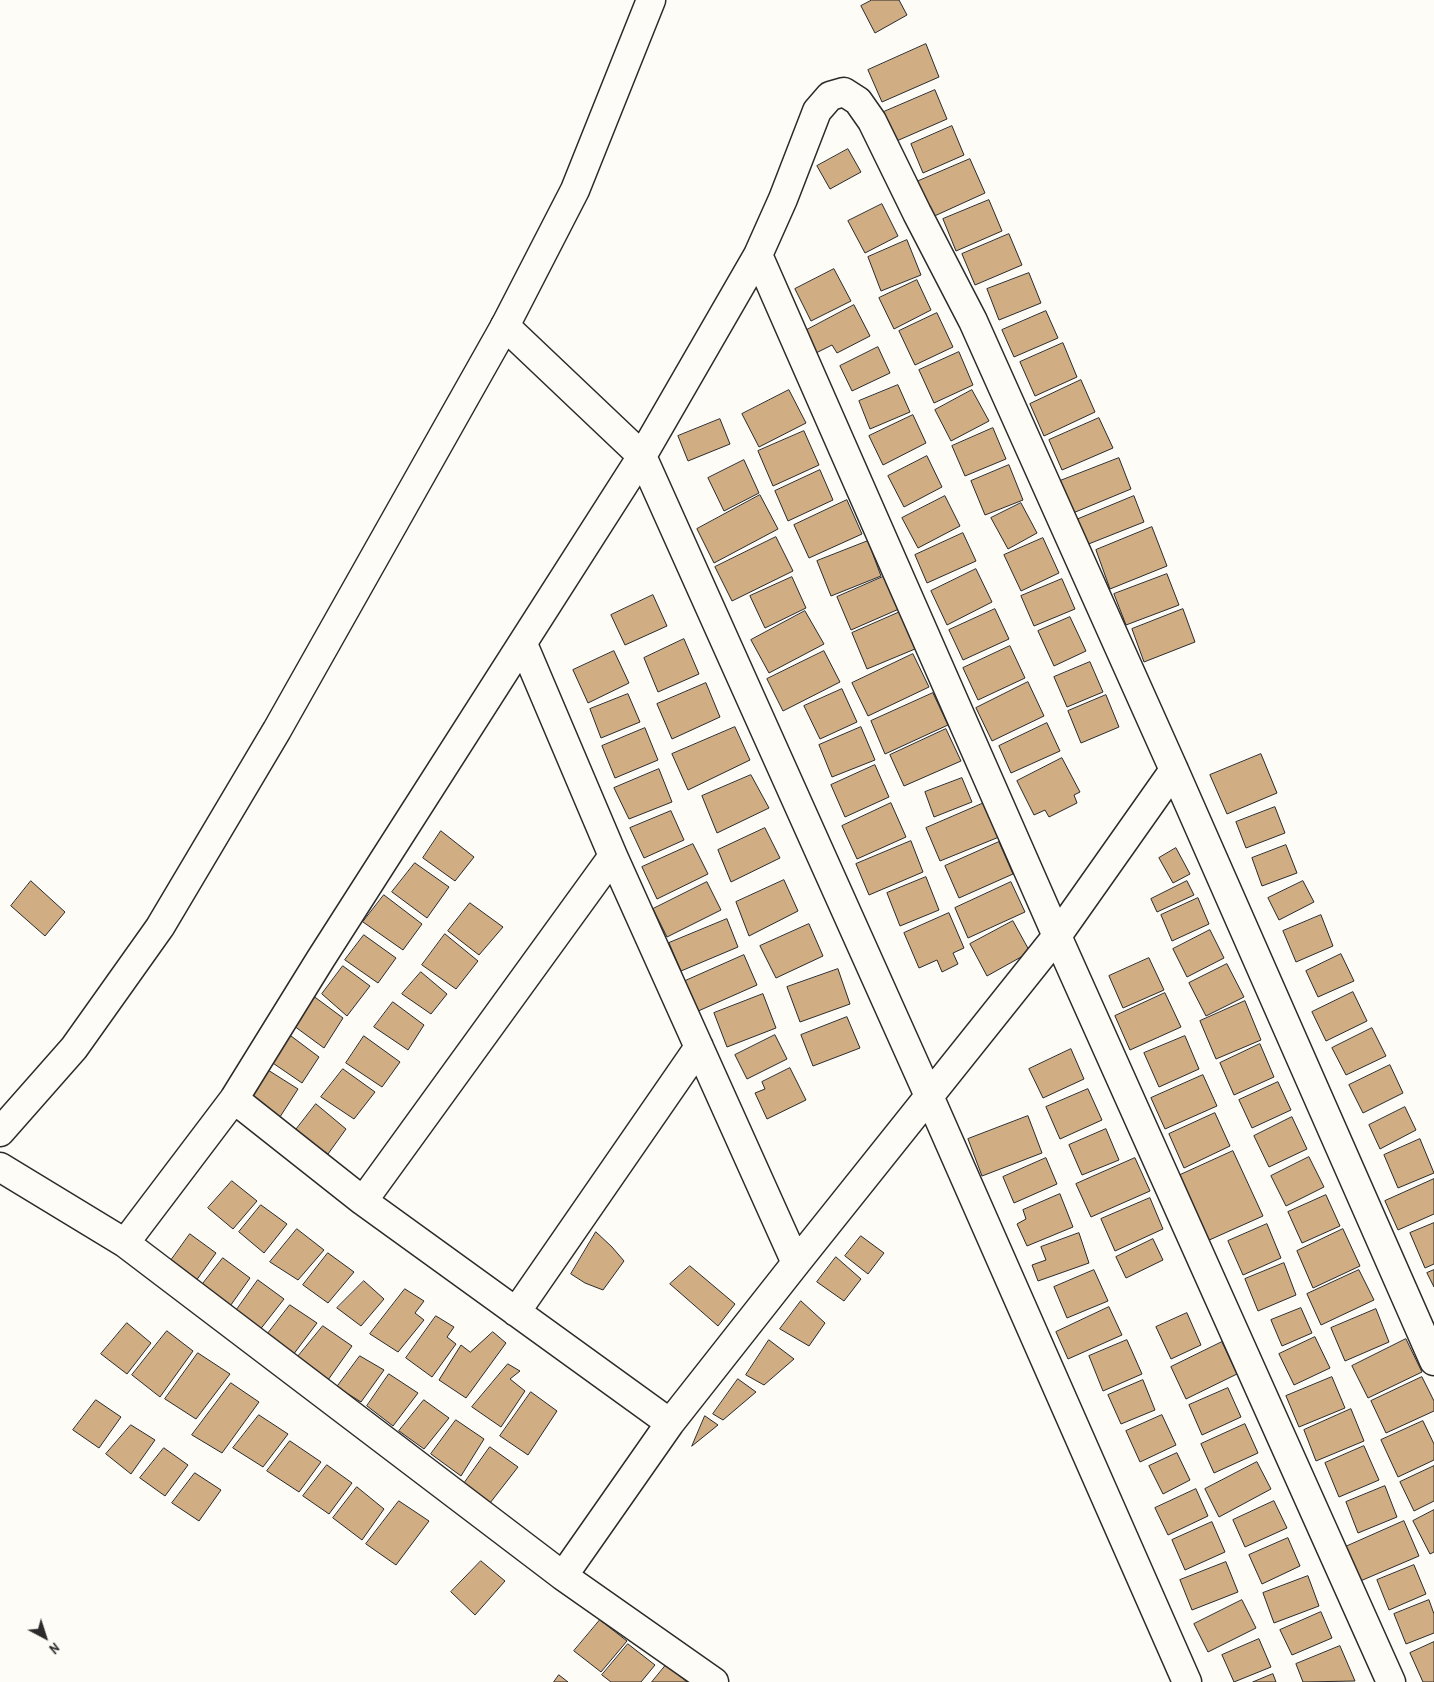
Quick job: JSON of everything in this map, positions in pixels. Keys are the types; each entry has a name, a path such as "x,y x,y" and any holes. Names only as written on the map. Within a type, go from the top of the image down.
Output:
{"street":[{"path":"0,1132 74,1048 160,927 277,730 505,326 575,190 651,0"},
{"path":"125,1243 234,1099 325,952 642,456 758,255 784,199 817,111 830,96 844,92 858,101 872,121 973,321 1174,770 1434,1362"},
{"path":"758,255 1057,936 1391,1682"},
{"path":"505,326 642,456 930,1096 1187,1682"},
{"path":"523,644 613,856 796,1262"},
{"path":"563,1576 670,1423 796,1262 1057,936 1174,770"},
{"path":"363,1201 613,856"},
{"path":"516,1312 699,1047"},
{"path":"234,1099 363,1201 670,1423"},
{"path":"0,1167 125,1243 563,1576 714,1682"}],"building":[{"path":"872,0 899,0 907,15 875,33 861,6"},
{"path":"926,44 939,77 882,102 868,70"},
{"path":"935,90 947,119 892,143 879,114"},
{"path":"952,126 964,155 923,173 911,144"},
{"path":"848,149 861,172 830,189 817,166"},
{"path":"970,159 985,193 930,218 914,183"},
{"path":"989,200 1002,231 956,251 943,219"},
{"path":"882,204 898,236 865,253 848,221"},
{"path":"1009,234 1022,265 975,285 962,254"},
{"path":"907,240 921,275 881,291 868,257"},
{"path":"834,269 851,301 811,321 795,289"},
{"path":"1029,273 1041,303 999,320 987,289"},
{"path":"917,280 931,310 894,329 879,298"},
{"path":"854,305 870,336 837,353 832,345 814,354 803,332"},
{"path":"1046,311 1058,338 1014,357 1002,330"},
{"path":"937,313 953,347 915,365 899,331"},
{"path":"1063,343 1077,377 1035,396 1020,362"},
{"path":"878,347 890,373 852,391 840,366"},
{"path":"959,352 973,385 934,403 919,370"},
{"path":"1081,380 1095,412 1044,436 1030,404"},
{"path":"898,385 910,412 870,429 859,401"},
{"path":"789,390 806,423 759,447 742,414"},
{"path":"972,390 989,421 951,441 935,410"},
{"path":"913,415 926,443 883,465 869,436"},
{"path":"1099,418 1113,448 1062,470 1049,440"},
{"path":"720,419 730,444 688,461 678,436"},
{"path":"993,428 1006,459 965,476 952,446"},
{"path":"804,431 819,465 773,486 758,451"},
{"path":"927,456 942,487 904,507 888,476"},
{"path":"1119,458 1131,489 1073,513 1060,481"},
{"path":"744,460 759,493 724,511 708,478"},
{"path":"1009,465 1023,500 985,515 971,481"},
{"path":"820,470 833,500 788,521 775,491"},
{"path":"760,495 778,529 714,563 697,529"},
{"path":"945,496 960,526 918,548 902,518"},
{"path":"1134,496 1144,522 1086,545 1076,520"},
{"path":"847,500 862,534 809,558 794,525"},
{"path":"1021,503 1037,533 1008,549 991,518"},
{"path":"1152,527 1167,566 1110,589 1096,550"},
{"path":"963,533 976,561 927,583 915,555"},
{"path":"776,537 793,571 732,601 715,567"},
{"path":"1043,538 1059,573 1021,591 1004,555"},
{"path":"868,541 881,576 831,596 817,561"},
{"path":"976,569 992,602 947,625 931,591"},
{"path":"1167,574 1179,605 1126,625 1114,594"},
{"path":"885,576 899,609 851,630 837,597"},
{"path":"792,577 806,608 765,628 750,596"},
{"path":"1062,579 1075,609 1034,626 1021,596"},
{"path":"653,595 667,626 625,645 611,615"},
{"path":"995,609 1009,639 963,660 949,630"},
{"path":"1183,609 1195,642 1144,662 1132,629"},
{"path":"805,611 824,644 769,673 751,640"},
{"path":"900,612 915,649 867,669 852,633"},
{"path":"1070,617 1086,651 1054,666 1038,631"},
{"path":"684,639 699,674 658,692 644,658"},
{"path":"1010,646 1025,678 978,700 963,668"},
{"path":"614,651 629,683 588,703 573,670"},
{"path":"824,651 840,682 783,711 767,679"},
{"path":"913,654 929,687 868,716 852,683"},
{"path":"1090,662 1103,692 1067,707 1054,677"},
{"path":"1028,682 1044,716 992,741 976,708"},
{"path":"706,683 720,717 672,739 657,704"},
{"path":"842,689 857,722 820,739 804,706"},
{"path":"933,693 948,725 885,754 871,721"},
{"path":"628,694 640,722 601,738 590,709"},
{"path":"1106,695 1119,727 1081,743 1068,711"},
{"path":"1047,723 1060,751 1011,773 999,746"},
{"path":"735,727 750,760 688,790 672,754"},
{"path":"861,727 875,760 832,777 819,745"},
{"path":"645,728 658,760 615,778 602,746"},
{"path":"946,729 961,761 904,786 890,755"},
{"path":"1261,754 1277,793 1227,814 1210,775"},
{"path":"1062,758 1080,792 1074,795 1077,803 1049,817 1045,810 1034,815 1017,781"},
{"path":"875,765 889,797 845,817 831,785"},
{"path":"659,769 672,802 629,819 614,788"},
{"path":"751,775 769,808 717,833 702,796"},
{"path":"962,778 972,802 934,817 925,792"},
{"path":"891,803 906,837 857,859 842,826"},
{"path":"984,803 999,837 940,861 926,828"},
{"path":"1275,807 1285,833 1246,848 1236,822"},
{"path":"671,811 684,840 644,858 630,828"},
{"path":"765,828 780,858 731,882 718,850"},
{"path":"441,831 474,857 455,881 423,858"},
{"path":"911,841 923,872 869,895 856,864"},
{"path":"999,842 1013,874 959,898 945,866"},
{"path":"693,844 708,874 657,899 642,867"},
{"path":"1286,845 1297,873 1262,886 1252,858"},
{"path":"1176,848 1190,874 1173,883 1159,858"},
{"path":"415,863 449,887 427,918 392,892"},
{"path":"926,877 939,910 900,926 887,893"},
{"path":"784,880 798,911 749,936 736,902"},
{"path":"31,881 65,912 45,936 11,906"},
{"path":"1187,881 1194,895 1157,912 1151,899"},
{"path":"1303,881 1314,902 1279,920 1268,898"},
{"path":"707,882 721,910 667,937 653,909"},
{"path":"1011,882 1025,912 968,938 955,908"},
{"path":"384,895 422,924 403,950 363,922"},
{"path":"1198,898 1209,924 1172,941 1161,915"},
{"path":"470,903 503,927 479,955 448,931"},
{"path":"949,913 964,948 953,953 958,964 942,972 937,960 919,968 904,933"},
{"path":"1321,915 1333,946 1296,962 1283,931"},
{"path":"727,919 738,947 681,971 669,943"},
{"path":"1013,921 1030,952 987,976 970,944"},
{"path":"809,924 823,956 776,978 760,946"},
{"path":"1210,930 1224,958 1187,977 1173,949"},
{"path":"445,934 478,961 456,989 422,965"},
{"path":"364,935 396,958 378,983 345,960"},
{"path":"1341,954 1354,981 1318,997 1306,971"},
{"path":"744,955 757,985 696,1012 683,982"},
{"path":"1149,958 1164,990 1123,1008 1109,976"},
{"path":"1227,964 1244,997 1206,1016 1189,983"},
{"path":"343,966 370,986 347,1016 322,994"},
{"path":"838,969 850,1004 800,1022 787,987"},
{"path":"421,972 447,994 431,1014 402,994"},
{"path":"1353,992 1367,1021 1326,1041 1312,1012"},
{"path":"1165,993 1181,1027 1130,1050 1115,1016"},
{"path":"763,994 776,1028 727,1047 714,1013"},
{"path":"312,995 343,1018 324,1048 290,1023"},
{"path":"1245,1001 1261,1040 1216,1059 1200,1021"},
{"path":"393,1002 424,1025 408,1050 374,1027"},
{"path":"847,1017 860,1048 813,1066 801,1035"},
{"path":"1372,1028 1386,1056 1346,1075 1332,1048"},
{"path":"283,1030 319,1057 302,1083 264,1057"},
{"path":"775,1035 787,1059 747,1079 735,1055"},
{"path":"364,1036 400,1062 382,1087 346,1063"},
{"path":"1185,1036 1199,1069 1159,1087 1144,1053"},
{"path":"1260,1044 1274,1077 1234,1095 1220,1063"},
{"path":"1071,1049 1084,1079 1043,1098 1029,1069"},
{"path":"260,1065 298,1089 278,1120 240,1094"},
{"path":"1390,1065 1403,1093 1363,1113 1349,1085"},
{"path":"790,1068 806,1100 767,1119 755,1093 765,1089 762,1082"},
{"path":"343,1069 375,1092 354,1119 321,1097"},
{"path":"1203,1075 1217,1106 1165,1129 1151,1098"},
{"path":"1278,1082 1291,1110 1252,1128 1239,1100"},
{"path":"1088,1089 1102,1120 1060,1139 1046,1107"},
{"path":"316,1104 346,1129 328,1154 295,1131"},
{"path":"1405,1107 1416,1130 1380,1149 1369,1125"},
{"path":"1215,1113 1230,1146 1184,1168 1169,1134"},
{"path":"1028,1116 1042,1153 982,1176 968,1139"},
{"path":"1292,1117 1307,1149 1269,1167 1254,1136"},
{"path":"1106,1129 1119,1160 1082,1175 1069,1145"},
{"path":"1420,1139 1434,1173 1398,1188 1384,1155"},
{"path":"1233,1151 1263,1216 1207,1241 1178,1176"},
{"path":"1309,1157 1324,1187 1286,1206 1271,1176"},
{"path":"1046,1158 1057,1184 1014,1203 1003,1177"},
{"path":"1135,1158 1150,1191 1091,1217 1076,1184"},
{"path":"1434,1179 1434,1214 1398,1230 1385,1201"},
{"path":"232,1181 257,1201 233,1229 208,1208"},
{"path":"1060,1194 1073,1227 1027,1246 1017,1224 1026,1219 1023,1210"},
{"path":"1326,1195 1340,1226 1302,1243 1288,1212"},
{"path":"1150,1198 1163,1229 1115,1251 1101,1219"},
{"path":"261,1205 287,1224 264,1253 239,1232"},
{"path":"1434,1223 1434,1264 1425,1268 1410,1233"},
{"path":"1267,1224 1281,1258 1243,1275 1228,1241"},
{"path":"297,1229 324,1250 298,1280 270,1262"},
{"path":"1343,1229 1360,1266 1313,1288 1297,1251"},
{"path":"596,1232 624,1261 603,1290 585,1283 571,1274"},
{"path":"1079,1233 1089,1263 1038,1281 1032,1265 1046,1260 1041,1247"},
{"path":"190,1234 216,1253 193,1285 167,1266"},
{"path":"861,1236 884,1253 868,1274 845,1256"},
{"path":"1153,1239 1163,1260 1126,1278 1116,1257"},
{"path":"328,1253 354,1272 328,1303 303,1285"},
{"path":"836,1257 861,1279 844,1301 817,1282"},
{"path":"223,1258 250,1278 228,1309 198,1290"},
{"path":"1284,1263 1296,1295 1258,1311 1245,1279"},
{"path":"690,1266 735,1304 718,1326 670,1284"},
{"path":"1094,1270 1108,1301 1067,1318 1054,1287"},
{"path":"1359,1270 1374,1300 1321,1325 1307,1294"},
{"path":"1434,1270 1434,1287 1427,1273"},
{"path":"258,1280 284,1299 259,1331 233,1315"},
{"path":"364,1281 384,1299 361,1326 337,1308"},
{"path":"405,1289 424,1301 415,1313 424,1320 398,1352 370,1334"},
{"path":"801,1301 825,1323 809,1346 780,1329"},
{"path":"290,1305 317,1323 293,1355 266,1336"},
{"path":"1109,1307 1122,1335 1068,1359 1056,1332"},
{"path":"1301,1308 1312,1333 1282,1346 1271,1320"},
{"path":"1376,1309 1389,1342 1345,1361 1331,1328"},
{"path":"1187,1313 1201,1345 1171,1359 1156,1327"},
{"path":"436,1316 454,1327 447,1337 456,1344 432,1377 406,1358"},
{"path":"127,1323 151,1343 127,1374 101,1354"},
{"path":"323,1326 352,1346 328,1380 296,1359"},
{"path":"167,1331 193,1351 160,1397 132,1375"},
{"path":"493,1332 506,1343 466,1398 439,1380 461,1345 470,1352"},
{"path":"1315,1337 1330,1368 1294,1385 1279,1354"},
{"path":"1406,1339 1422,1372 1368,1398 1352,1366"},
{"path":"769,1340 794,1359 764,1385 746,1375"},
{"path":"1127,1340 1142,1374 1103,1391 1089,1356"},
{"path":"1222,1342 1237,1374 1186,1399 1171,1367"},
{"path":"198,1353 230,1374 196,1419 165,1399"},
{"path":"360,1356 384,1370 361,1402 337,1387"},
{"path":"508,1364 520,1371 510,1379 525,1391 501,1427 472,1407"},
{"path":"389,1374 418,1393 393,1426 367,1406"},
{"path":"1332,1377 1345,1408 1299,1427 1286,1396"},
{"path":"1422,1377 1434,1401 1434,1411 1386,1433 1371,1401"},
{"path":"738,1379 756,1392 723,1420 713,1414"},
{"path":"1143,1380 1155,1410 1121,1424 1108,1395"},
{"path":"231,1383 259,1402 222,1453 192,1435"},
{"path":"1228,1388 1241,1417 1202,1435 1189,1405"},
{"path":"531,1392 557,1411 528,1455 500,1436"},
{"path":"96,1400 121,1417 99,1448 73,1430"},
{"path":"424,1400 449,1418 424,1449 399,1431"},
{"path":"1351,1409 1364,1441 1316,1461 1304,1430"},
{"path":"259,1415 288,1434 263,1467 233,1448"},
{"path":"1162,1415 1176,1445 1140,1462 1126,1431"},
{"path":"705,1416 718,1425 692,1446"},
{"path":"456,1420 484,1439 461,1476 431,1454"},
{"path":"1423,1421 1434,1444 1434,1460 1398,1477 1381,1440"},
{"path":"1245,1424 1258,1453 1214,1473 1201,1444"},
{"path":"131,1425 155,1440 131,1474 106,1454"},
{"path":"290,1441 321,1462 299,1492 267,1471"},
{"path":"1364,1446 1379,1480 1339,1497 1325,1463"},
{"path":"490,1447 518,1467 490,1503 463,1485"},
{"path":"164,1448 188,1465 165,1496 140,1478"},
{"path":"1177,1453 1190,1480 1163,1494 1149,1466"},
{"path":"1257,1462 1271,1489 1219,1517 1205,1489"},
{"path":"327,1465 352,1483 329,1514 303,1496"},
{"path":"1434,1466 1434,1501 1414,1511 1400,1482"},
{"path":"195,1473 221,1490 199,1521 172,1503"},
{"path":"1385,1486 1397,1517 1358,1533 1346,1502"},
{"path":"357,1487 384,1509 362,1540 333,1518"},
{"path":"1196,1489 1208,1516 1168,1535 1155,1508"},
{"path":"399,1501 429,1521 396,1565 366,1544"},
{"path":"1274,1501 1287,1528 1245,1547 1233,1520"},
{"path":"1434,1510 1434,1552 1430,1554 1413,1521"},
{"path":"1404,1521 1419,1556 1358,1582 1343,1548"},
{"path":"1212,1522 1225,1552 1185,1570 1172,1540"},
{"path":"1288,1538 1300,1566 1262,1584 1249,1555"},
{"path":"481,1561 505,1581 475,1615 451,1592"},
{"path":"1226,1562 1238,1592 1192,1610 1180,1580"},
{"path":"1414,1565 1426,1594 1389,1610 1377,1580"},
{"path":"1308,1576 1319,1606 1274,1623 1263,1593"},
{"path":"1242,1600 1256,1628 1208,1652 1194,1624"},
{"path":"1429,1600 1434,1614 1434,1633 1406,1644 1394,1614"},
{"path":"1321,1612 1332,1638 1292,1655 1280,1630"},
{"path":"600,1620 627,1641 601,1672 574,1651"},
{"path":"1259,1639 1271,1667 1234,1682 1222,1655"},
{"path":"1434,1642 1434,1682 1423,1682 1410,1653"},
{"path":"628,1644 655,1665 641,1682 611,1682 602,1675"},
{"path":"1340,1646 1355,1681 1303,1682 1296,1664"},
{"path":"666,1665 687,1682 652,1682"},
{"path":"1273,1674 1276,1682 1253,1682"},
{"path":"559,1675 568,1682 554,1682"}]}
